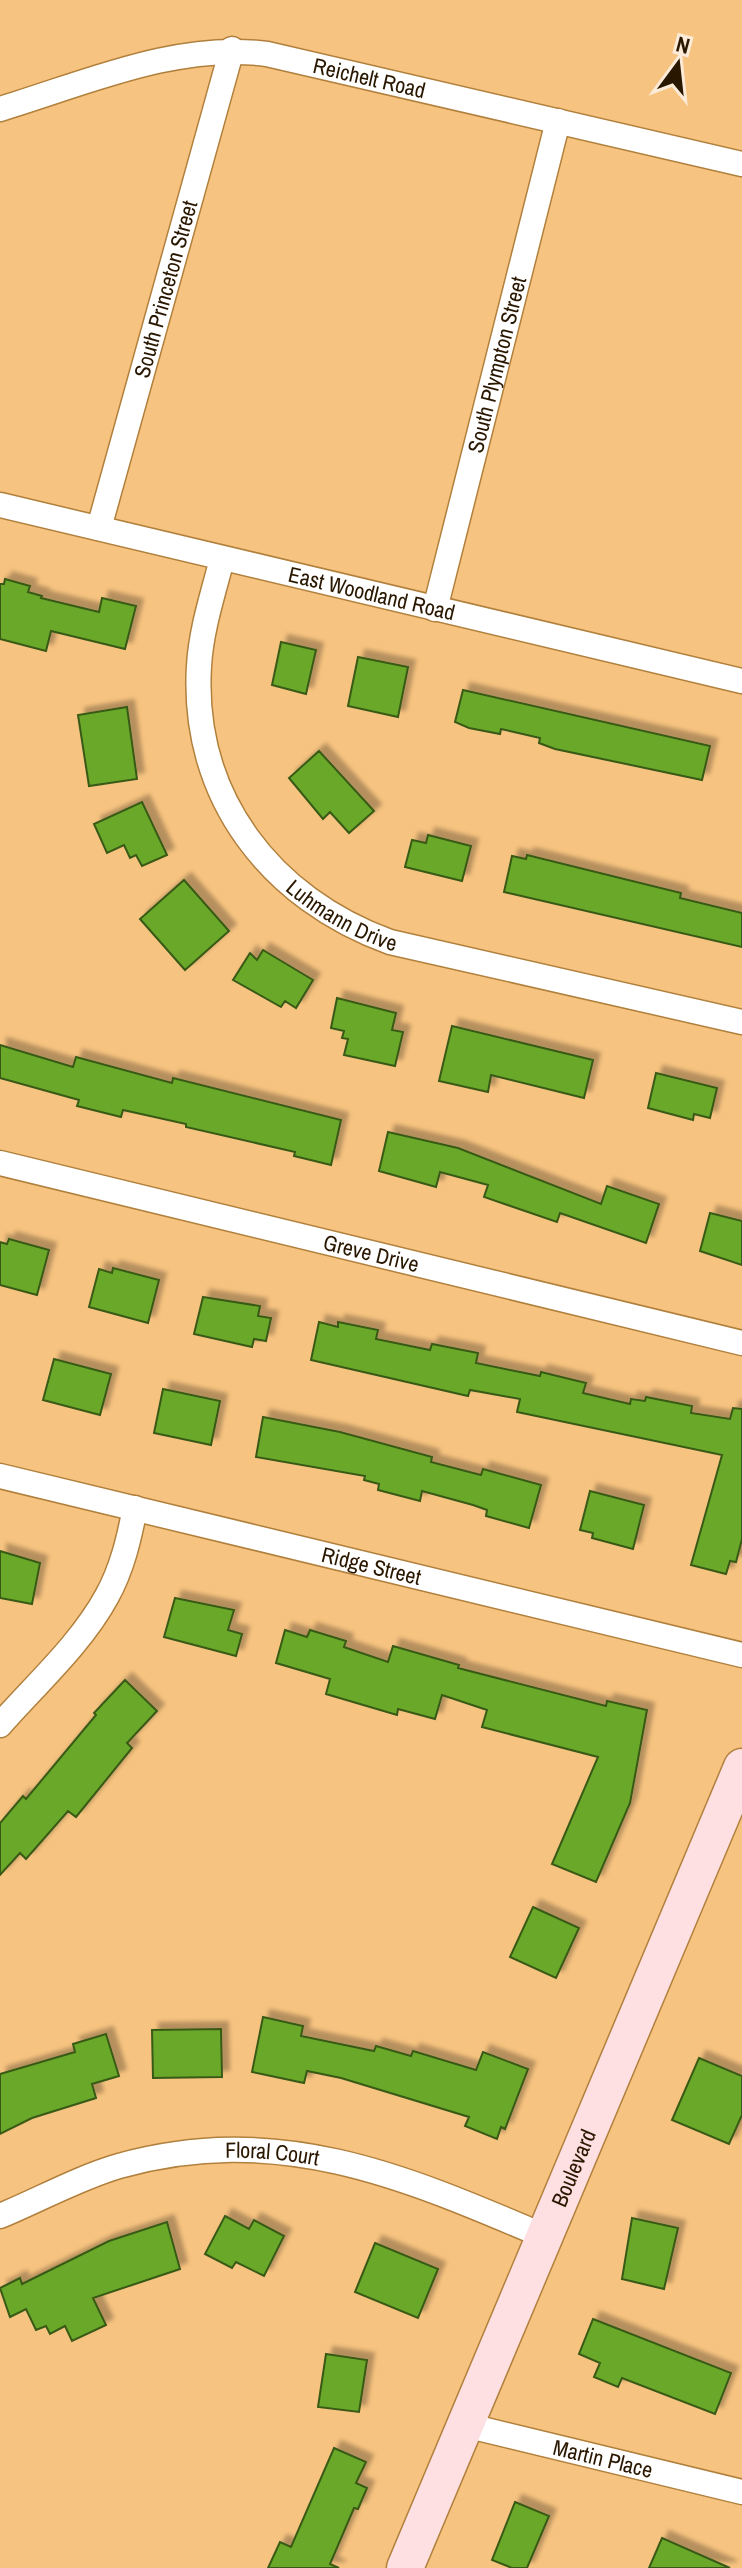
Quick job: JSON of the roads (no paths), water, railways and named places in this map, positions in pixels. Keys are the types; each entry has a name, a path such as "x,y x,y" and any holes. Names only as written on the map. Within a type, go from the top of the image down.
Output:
{"street":[{"name":"Reichelt Road","path":"0,109 191,53 232,49 267,54 742,164"},
{"name":"South Princeton Street","path":"99,528 232,49"},
{"name":"South Plympton Street","path":"435,609 558,121"},
{"name":"East Woodland Road","path":"0,505 742,681"},
{"name":"Luhmann Drive","path":"222,559 199,664 199,702 206,744 217,782 243,832 263,860 291,888 357,930 390,942 742,1022"},
{"name":"Greve Drive","path":"0,1163 742,1343"},
{"name":"Ridge Street","path":"0,1476 742,1655"},
{"path":"0,1725 87,1626 107,1597 125,1554 135,1508"},
{"name":"Boulevard","path":"405,2568 742,1767"},
{"name":"Floral Court","path":"0,2216 118,2166 228,2149 309,2154 373,2168 544,2236"},
{"name":"Martin Place","path":"465,2425 742,2492"}]}
